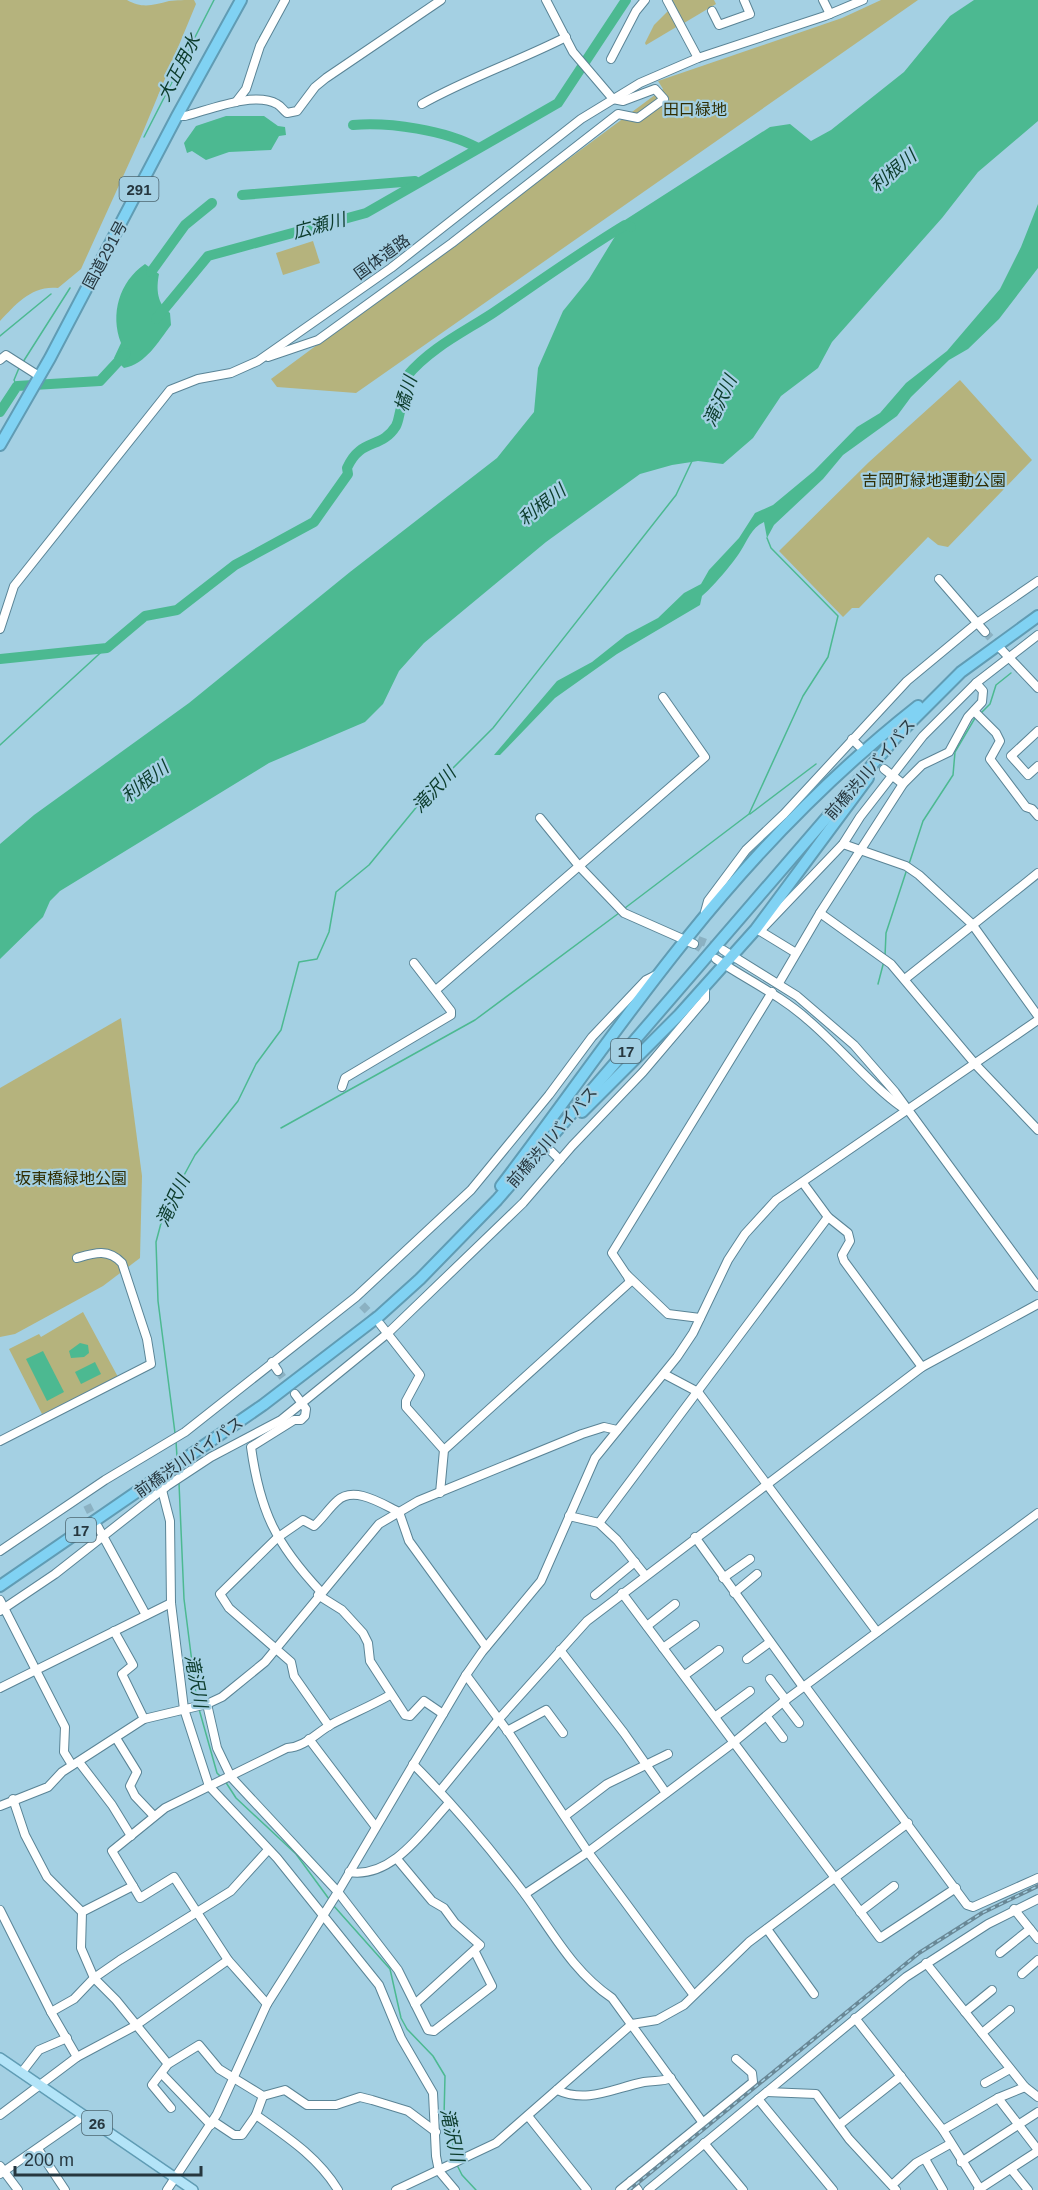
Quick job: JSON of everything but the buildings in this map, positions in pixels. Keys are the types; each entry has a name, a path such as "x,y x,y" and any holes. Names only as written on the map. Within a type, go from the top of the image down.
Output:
{"highway":[{"name":"国道291号","path":"0,445 37,381 241,0"},
{"name":"前橋渋川バイパス","path":"0,1585 263,1405 379,1316 497,1200 897,736 961,672 1038,615"},
{"path":"458,1240 659,973 693,941 704,917 769,844 832,782 889,728 961,672"},
{"path":"497,1200 516,1186 571,1124 705,986 727,952 758,930 852,803 897,736"}],"main road":[{"name":"26","path":"0,2058 193,2190"}],"street":[{"path":"236,102 246,89 260,46 285,0"},
{"path":"177,116 185,116 236,102 267,100 279,104 287,113 297,111 320,82 441,0"},
{"path":"258,361 318,340 452,243 618,114 638,118 663,99 655,89 623,100 613,99 573,52 546,0"},
{"path":"610,59 636,11 645,0"},
{"path":"667,0 698,58"},
{"path":"712,11 719,25 750,14 744,0"},
{"path":"823,0 830,14"},
{"name":"国体道路","path":"0,629 14,586 170,390 198,379 231,373 258,361 391,268 581,119 640,82 698,58 830,14 863,0"},
{"path":"422,104 452,87 530,56 566,38"},
{"path":"0,360 6,355 21,365 37,381"},
{"path":"939,579 985,632"},
{"path":"704,917 708,901 746,850 784,814 907,681 977,623 1038,581"},
{"path":"796,953 758,930 843,844 923,736 976,683 1038,635"},
{"path":"1000,648 1038,688"},
{"path":"779,983 820,913 903,784 922,765 949,752 978,715 983,691 976,683"},
{"path":"436,990 705,757 663,697"},
{"path":"978,715 996,733 1000,741 990,759 1026,807 1032,809 1038,816"},
{"path":"1038,731 1011,756 1028,775 1038,766"},
{"path":"852,738 859,746"},
{"path":"884,769 903,784"},
{"path":"540,818 579,866 624,913 693,941"},
{"path":"167,2190 212,2123 234,2080 267,2004 338,1892 466,1675 486,1647 541,1581 595,1458 664,1374 693,1333 728,1260 745,1234 776,1200 976,1065 1038,1018 972,924 906,866 860,852 843,844"},
{"path":"905,979 1038,873"},
{"path":"820,913 880,955 905,979 976,1065 1038,1130"},
{"path":"727,952 779,983 854,1045 895,1092 1038,1287"},
{"path":"720,961 772,992 828,1037 886,1096 907,1110"},
{"path":"342,1087 345,1078 451,1015 451,1011 414,963"},
{"path":"0,1551 82,1496 185,1432 356,1297 471,1191 592,1037 646,980 659,973"},
{"path":"2,1610 104,1537 164,1488 189,1471 281,1420 388,1333 523,1203 669,1042 705,999 705,986"},
{"path":"440,1493 444,1450 630,1282 612,1253 772,992"},
{"path":"523,1127 531,1134"},
{"path":"551,1151 560,1160"},
{"path":"802,1183 828,1217 845,1229 850,1237 843,1255 844,1261 922,1367"},
{"path":"598,1523 828,1217"},
{"path":"0,1441 151,1364 147,1339 122,1263 116,1257 101,1253 77,1258"},
{"path":"626,1274 668,1314 700,1318"},
{"path":"356,1297 362,1305"},
{"path":"440,1791 498,1720 587,1621 922,1367 1038,1304"},
{"path":"380,1324 420,1375 406,1401 406,1407 444,1450"},
{"path":"272,1362 278,1371"},
{"path":"664,1374 698,1392 766,1486 878,1632"},
{"path":"295,1394 306,1409 304,1418 294,1420 251,1447 255,1474 269,1524 297,1566 320,1593 342,1610 363,1633 368,1643 370,1661 405,1715 410,1716 424,1701 443,1714"},
{"path":"0,1806 48,1787 75,1764 144,1719 205,1704 222,1697 265,1662 379,1524 440,1493 582,1434 604,1427 617,1430"},
{"path":"164,1488 170,1521 171,1603 186,1709 209,1786 323,1914 379,1985 390,2005 401,2038 434,2093 436,2156 439,2171 455,2190"},
{"path":"329,1726 294,1676 291,1662 229,1608 220,1594 277,1538 303,1520 314,1526 330,1512 336,1501 346,1495 360,1495 399,1512 409,1541 486,1647"},
{"path":"82,1496 87,1505"},
{"path":"525,1894 588,1852 767,1717 784,1701 1038,1513"},
{"path":"569,1515 598,1523 617,1540 645,1575"},
{"path":"98,1527 146,1615"},
{"path":"695,1537 770,1642 968,1905 973,1907 1038,1878"},
{"path":"723,1578 750,1558"},
{"path":"595,1594 635,1562"},
{"path":"734,1593 757,1574"},
{"path":"622,1593 880,1938 956,1888"},
{"path":"0,1600 2,1610 65,1727 64,1752 112,1805 131,1836"},
{"path":"0,1688 171,1603"},
{"path":"647,1626 675,1604"},
{"path":"663,1648 695,1624"},
{"path":"114,1631 133,1665 122,1674 144,1719"},
{"path":"747,1659 770,1642"},
{"path":"560,1650 624,1733 644,1765 666,1793"},
{"path":"685,1675 720,1650"},
{"path":"466,1675 507,1731 588,1852 693,1994"},
{"path":"770,1679 799,1724"},
{"path":"716,1716 750,1691"},
{"path":"267,2004 228,1960 174,1876 140,1898 112,1851 153,1815 287,1748 298,1747 329,1726 390,1695"},
{"path":"205,1704 217,1748 230,1777 338,1892 398,1970 428,2030 434,2031 492,1986 475,1952"},
{"path":"507,1731 546,1710 563,1733"},
{"path":"767,1717 783,1738"},
{"path":"116,1738 137,1772 130,1786 135,1796 153,1815"},
{"path":"309,1739 375,1826"},
{"path":"565,1816 608,1784 668,1754"},
{"path":"413,1764 440,1791 525,1894 574,1965 592,1985 612,1998 703,2122"},
{"path":"13,1799 25,1835 47,1877 82,1912 81,1948 94,1978 116,2000 168,2064"},
{"path":"349,1872 363,1875 371,1873 397,1859 449,1803"},
{"path":"396,2190 488,2148 528,2116 632,2024 668,2016 684,2005 731,1957 908,1823"},
{"path":"51,2012 74,1999 94,1978 231,1891 268,1850"},
{"path":"397,1859 432,1901 444,1908 455,1923 480,1945 475,1952 415,2004"},
{"path":"82,1912 133,1886"},
{"path":"860,1911 894,1886"},
{"path":"648,2190 855,2018 926,1963 1014,1909 1038,1899"},
{"path":"1014,1909 1038,1939"},
{"path":"0,1910 51,2012 77,2057"},
{"path":"767,1929 814,1994"},
{"path":"1000,1953 1030,1929"},
{"path":"0,2115 77,2057 135,2026 228,1960"},
{"path":"1022,1974 1038,1960"},
{"path":"926,1963 1025,2087 1038,2097"},
{"path":"965,2012 992,1990"},
{"path":"982,2033 1010,2010"},
{"path":"855,2018 943,2130 979,2189 1038,2150 998,2098"},
{"path":"22,2072 39,2050 66,2038"},
{"path":"171,2109 152,2085 168,2064 199,2045 219,2069 263,2096 285,2090 307,2105 336,2105 360,2097 366,2098 408,2111 436,2132"},
{"path":"620,2190 753,2082 754,2076 736,2059"},
{"path":"986,2083 1010,2069"},
{"path":"162,2073 212,2123 234,2135 242,2135 255,2115 263,2096"},
{"path":"839,2126 901,2076"},
{"path":"557,2090 571,2096 608,2094 628,2085 671,2078"},
{"path":"943,2130 998,2098 1025,2087"},
{"path":"767,2092 811,2091 816,2094 839,2126 894,2188 925,2159 950,2144"},
{"path":"758,2099 833,2190"},
{"path":"961,2162 1038,2112"},
{"path":"18,2190 2,2170 38,2149 85,2115"},
{"path":"255,2115 315,2160 327,2172 338,2190"},
{"path":"528,2116 587,2190"},
{"path":"704,2143 743,2190"},
{"path":"38,2149 65,2190"},
{"path":"925,2159 944,2190"},
{"path":"1011,2169 1028,2190"},
{"path":"631,2181 638,2190"}],"green space":[{"path":"0,0 127,0 138,5 148,5 194,0 196,4 140,139 81,269 58,288 40,290 25,297 0,321"},
{"path":"672,0 714,0 716,4 684,23"},
{"name":"田口緑地","path":"881,0 918,0 356,393 277,387 271,379 663,89 658,81 842,18"},
{"path":"669,10 678,26 646,45 654,25"},
{"path":"313,241 320,263 283,275 276,253"},
{"name":"吉岡町緑地運動公園","path":"960,380 1032,460 948,547 938,545 928,537 859,608 852,608 843,617 779,551 869,462"},
{"name":"坂東橋緑地公園","path":"121,1018 142,1176 140,1258 103,1286 15,1334 0,1337 0,1088"},
{"path":"83,1312 118,1377 42,1414 9,1349 39,1334 41,1337"}],"water":[{"name":"利根川","path":"974,0 1038,0 1038,121 978,172 942,218 832,342 818,368 781,396 753,438 723,464 698,461 640,474 546,542 424,643 399,671 383,704 365,722 269,763 60,891 50,901 43,917 0,959 0,844 34,815 189,703 350,572 497,458 534,412 538,368 563,311 589,279 625,220 770,127 790,124 811,141 831,130 904,72 950,16"},
{"path":"226,116 264,116 278,126 285,127 286,135 279,136 271,150 229,152 206,160 192,151 187,153 184,143 196,126"},
{"path":"1038,204 1038,268 999,319 968,349 949,360 911,397 897,416 843,455 823,479 774,525 767,538 764,522 756,528 733,562 702,596 700,605 617,654 555,698 500,755 494,755 557,681 592,662 626,635 658,618 684,593 701,584 709,570 739,538 755,513 773,505 814,471 857,427 880,413 906,383 947,351 1000,289 1021,247"},
{"path":"145,264 159,274 158,296 162,305 170,313 171,325 145,357 132,366 124,368 114,358 121,343 116,321 119,299 129,280"},
{"path":"80,1343 88,1345 89,1353 84,1357 71,1358 69,1351"},
{"path":"43,1351 64,1392 47,1401 26,1359"},
{"path":"95,1362 101,1374 81,1384 75,1372"}],"waterway":[{"name":"大正用水","path":"144,137 214,0"},
{"name":"広瀬川","path":"156,319 208,256 366,213 558,103 626,0"},
{"path":"260,37 270,21"},
{"path":"353,125 400,126 434,132 478,148"},
{"path":"242,195 415,181"},
{"path":"151,272 185,225 212,203"},
{"name":"橘川","path":"0,659 107,648 145,616 177,610 235,565 314,522 348,474 347,468 358,452 384,438 396,426 406,392 407,376 416,366 448,341 591,246 625,225 631,227"},
{"name":"大正用水","path":"23,362 70,288"},
{"path":"0,336 51,294"},
{"name":"広瀬川","path":"0,412 17,386 100,381 126,353"},
{"name":"大正用水","path":"17,386 14,380 19,368"},
{"name":"滝沢川","path":"175,1433 158,1301 156,1242 164,1212 195,1155 238,1101 256,1064 281,1030 299,962 317,959 329,932 336,892 369,865 428,793 493,728 676,495 692,461"},
{"path":"625,908 749,814 803,696 828,657 838,616 771,548 767,538"},
{"path":"0,745 109,645"},
{"path":"981,713 990,704 996,685 1011,673"},
{"path":"909,864 923,821 953,775 955,752 975,718"},
{"path":"750,814 816,764"},
{"path":"885,956 886,933 907,869"},
{"path":"281,1128 475,1020 619,913"},
{"path":"878,984 884,961"},
{"name":"滝沢川","path":"176,1441 177,1457"},
{"name":"滝沢川","path":"179,1483 184,1599 197,1702"},
{"name":"滝沢川","path":"199,1709 217,1773 220,1776"},
{"name":"滝沢川","path":"225,1781 236,1798 296,1854 329,1899"},
{"name":"滝沢川","path":"333,1905 390,1969 401,2018 407,2029 433,2056 445,2076 444,2116 451,2130 455,2161"},
{"name":"滝沢川","path":"457,2165 462,2175 476,2190"}],"tunnel":[{"path":"985,632 1000,648"},
{"path":"698,940 719,948"},
{"path":"694,944 713,956"},
{"path":"362,1305 377,1321"},
{"path":"278,1371 295,1394"},
{"path":"87,1505 96,1523"}],"railway":[{"path":"629,2190 919,1953 982,1913 1038,1886"}]}
